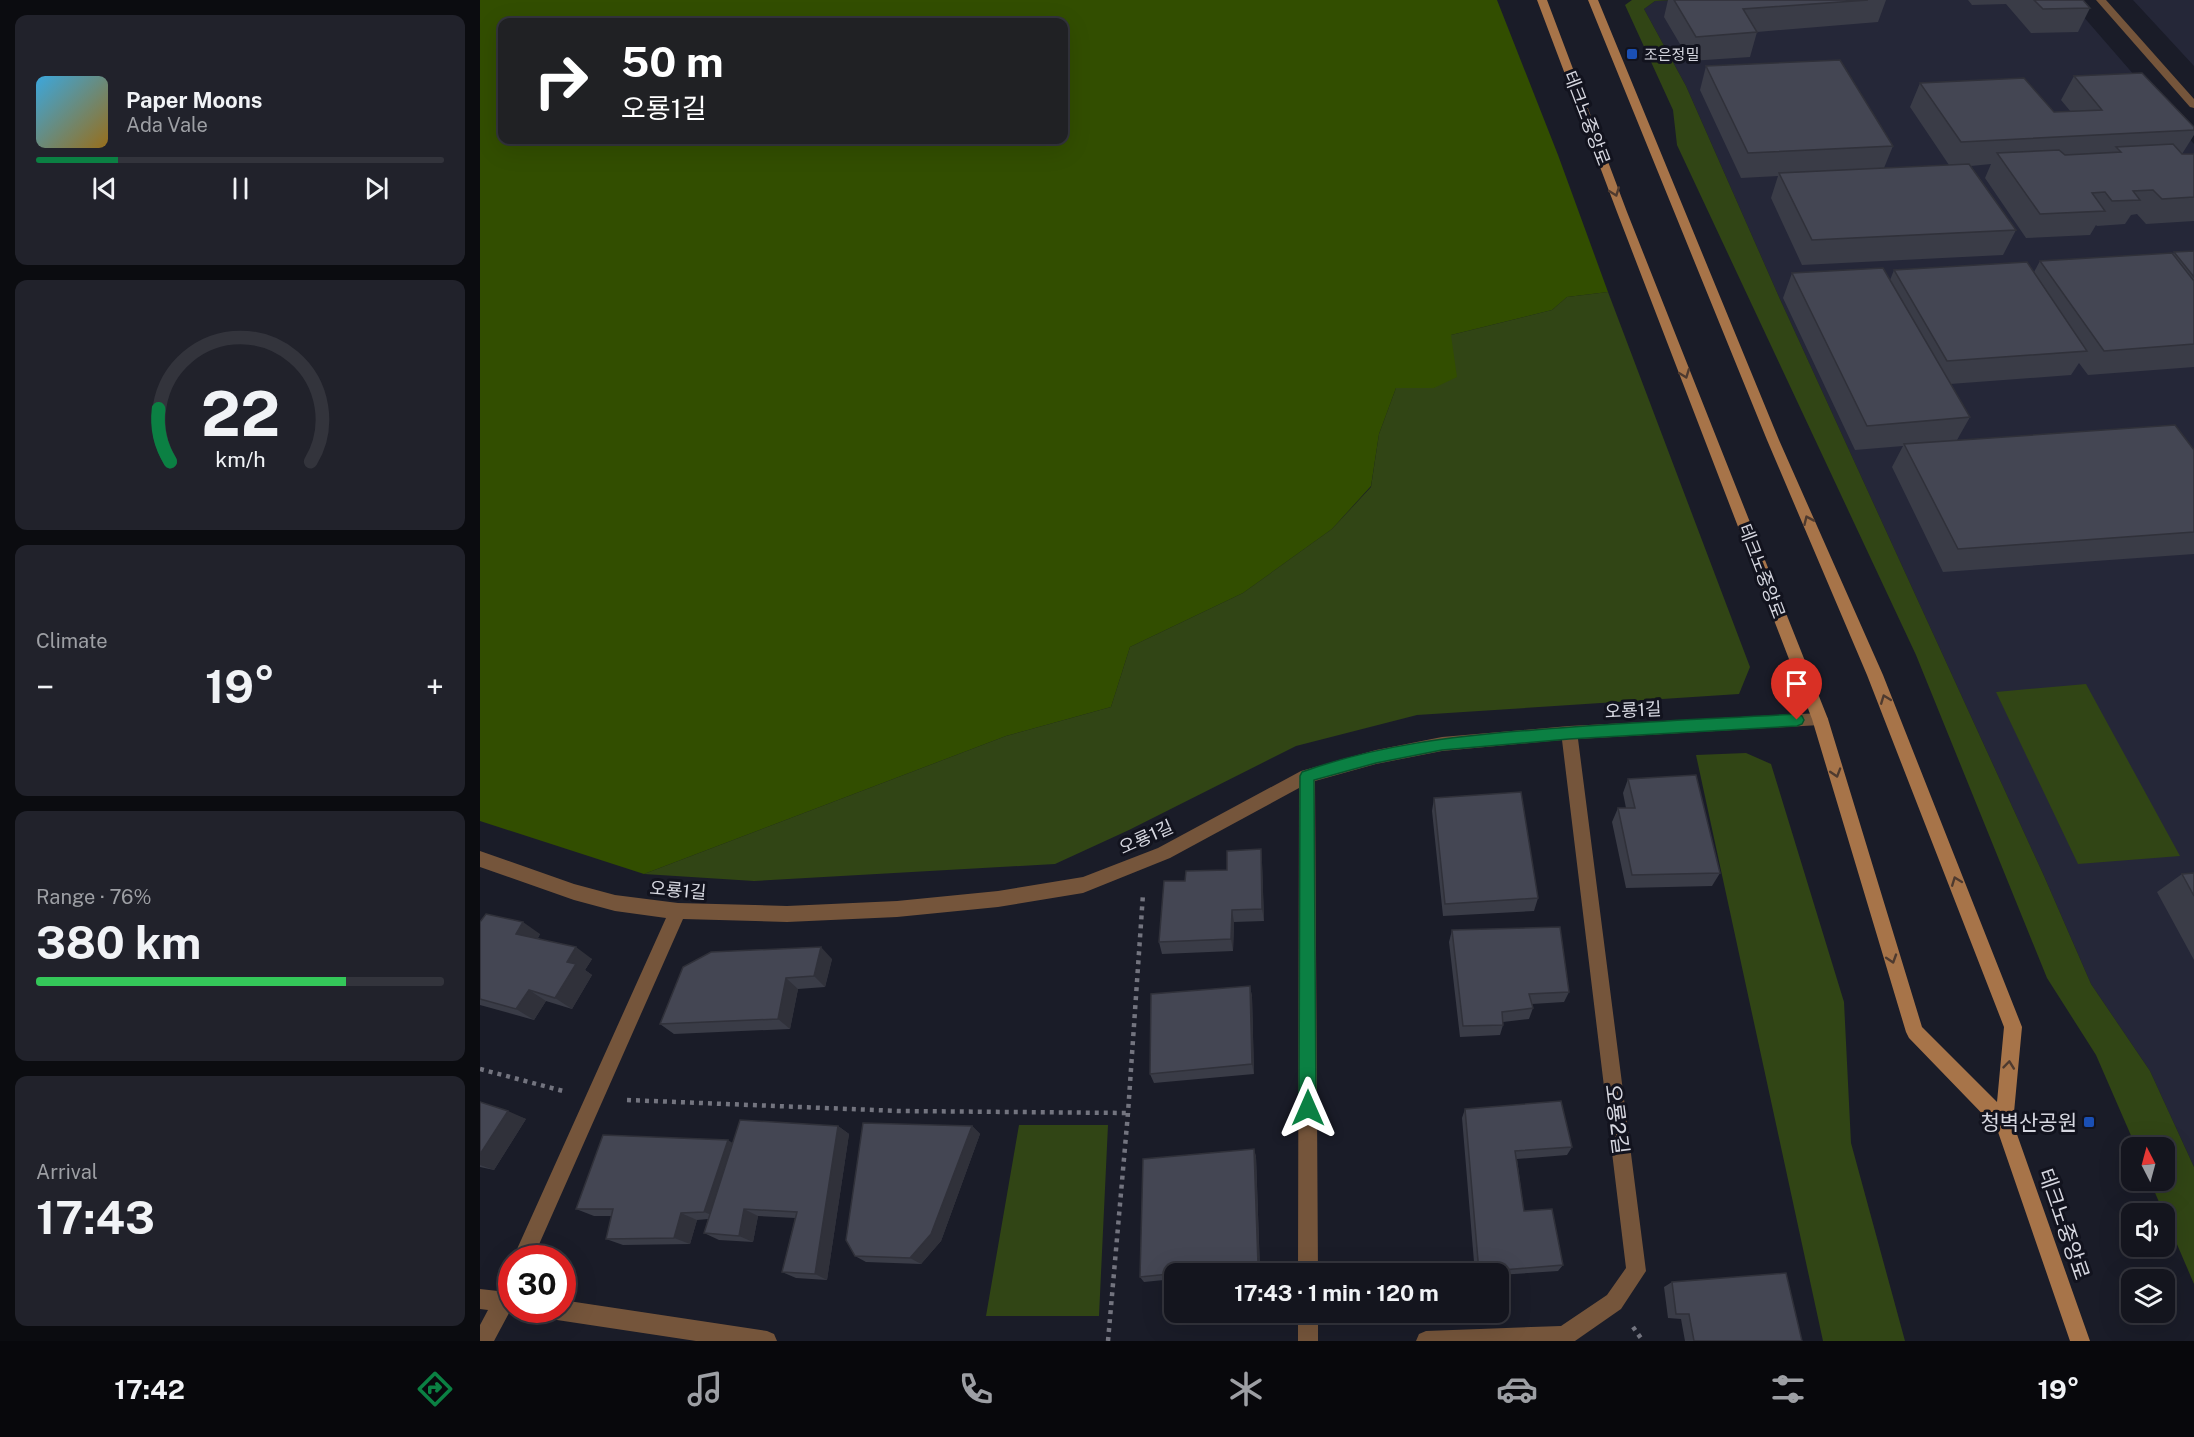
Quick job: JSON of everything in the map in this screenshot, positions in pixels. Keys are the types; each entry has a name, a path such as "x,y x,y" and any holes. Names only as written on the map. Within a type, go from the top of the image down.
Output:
{"main road":[{"name":"테크노중앙로","path":"1542,0 1626,223 1820,719 1915,1032 2004,1123"},
{"name":"테크노중앙로","path":"1593,0 1773,440 1875,675 2013,1027 2004,1123 2080,1341"}],"street":[{"path":"2100,0 2194,105"},
{"name":"오룡1길","path":"480,859 574,892 615,903 678,911 787,914 897,909 998,899 1083,885 1145,860 1212,828 1307,776 1376,757 1442,744 1569,733 1820,719"},
{"name":"오룡2길","path":"1426,1341 1564,1336 1614,1302 1636,1272 1569,733"},
{"path":"1307,776 1308,1263"},
{"path":"529,1245 678,911"},
{"path":"480,1299 498,1297"},
{"path":"576,1313 767,1341"},
{"path":"483,1341 498,1315"},
{"path":"1308,1323 1308,1341"}],"path":[{"path":"1108,1341 1128,1113 1145,860"},
{"path":"480,1069 594,1099 899,1111 1128,1113"}],"shaded area":[{"path":"2069,0 2194,144 2194,1167 2150,1071 2091,984 2044,876 1779,297 1686,86 1644,9 1655,1"},
{"path":"2133,0 2194,0 2194,66"}],"green space":[{"path":"480,0 1497,0 1558,155 1608,292 1567,297 1552,310 1451,335 1457,377 1434,388 1396,388 1379,434 1371,486 1332,529 1243,593 1130,647 1111,707 1006,736 644,874 480,821"},
{"path":"1632,0 1672,0 1655,1 1644,9 1686,86 1779,297 2044,876 2091,984 2150,1071 2194,1167 2194,1284 2175,1240 2175,1203 2159,1203 2154,1191 2175,1191 2175,1137 2132,1137 2096,1055 2047,978 1916,655 1677,145 1673,110 1625,5"},
{"path":"1608,292 1750,667 1739,694 1417,715 1296,746 1129,830 1055,864 754,881 644,874 1006,736 1111,707 1130,647 1243,593 1332,529 1371,487 1379,434 1396,388 1434,388 1451,335 1552,310 1567,297"},
{"path":"2086,684 2180,856 2078,864 1996,692"},
{"path":"1746,753 1771,764 1844,1002 1851,1143 1905,1341 1823,1341 1696,755"},
{"path":"1019,1125 1108,1125 1099,1316 986,1316"}],"building":[{"path":"1674,0 1868,0 1743,9 1757,32 1696,37"},
{"path":"2034,0 2083,0 2090,8 2043,9"},
{"path":"1840,60 1893,146 1748,153 1706,66"},
{"path":"2142,73 2194,127 2194,130 1961,142 1920,83 2024,78 2054,112 2102,110 2074,76"},
{"path":"2173,144 2182,154 2194,154 2194,197 2162,199 2153,190 2133,191 2140,200 2112,201 2105,192 2092,193 2105,211 2040,214 1997,153 2059,150 2065,155 2121,152 2116,147"},
{"path":"1969,164 2016,230 1812,240 1779,173"},
{"path":"2194,251 2194,277 2174,252"},
{"path":"2172,253 2194,281 2194,344 2104,351 2040,261"},
{"path":"2027,262 2087,351 1947,361 1894,270"},
{"path":"1883,268 1970,417 1867,426 1792,273"},
{"path":"2175,425 2194,450 2194,532 1958,549 1904,444"},
{"path":"1696,775 1720,873 1632,875 1618,808 1635,808 1628,779"},
{"path":"1521,792 1538,898 1445,904 1434,798"},
{"path":"1261,849 1262,909 1232,910 1231,939 1159,942 1164,881 1185,881 1186,871 1227,870 1227,851"},
{"path":"2194,873 2194,896 2182,874"},
{"path":"486,914 523,922 516,934 576,947 567,962 576,964 555,998 529,990 516,1009 480,999 480,922"},
{"path":"1560,927 1569,992 1529,994 1533,1008 1502,1012 1503,1025 1463,1026 1452,930"},
{"path":"821,947 814,976 786,978 778,1019 660,1024 683,967 711,952"},
{"path":"1250,986 1252,1064 1150,1074 1151,994"},
{"path":"1561,1101 1572,1147 1515,1151 1524,1211 1552,1209 1563,1265 1509,1270 1509,1263 1478,1263 1465,1109"},
{"path":"480,1102 508,1111 480,1154"},
{"path":"740,1120 838,1126 815,1274 782,1272 797,1212 744,1209 739,1236 704,1233"},
{"path":"863,1123 972,1126 931,1234 910,1258 855,1256 846,1240"},
{"path":"603,1135 728,1140 704,1212 681,1213 674,1238 606,1239 613,1209 576,1209"},
{"path":"1254,1149 1258,1263 1164,1263 1164,1275 1140,1277 1143,1159"},
{"path":"1786,1273 1802,1341 1694,1341 1689,1314 1676,1314 1672,1282"}],"place":[{"name":"조은정밀","path":"1632,54"},
{"name":"청벽산공원","path":"2089,1122"}],"route":[{"path":"1308,1108 1307,776 1376,757 1442,744 1569,733 1797,720"}]}
